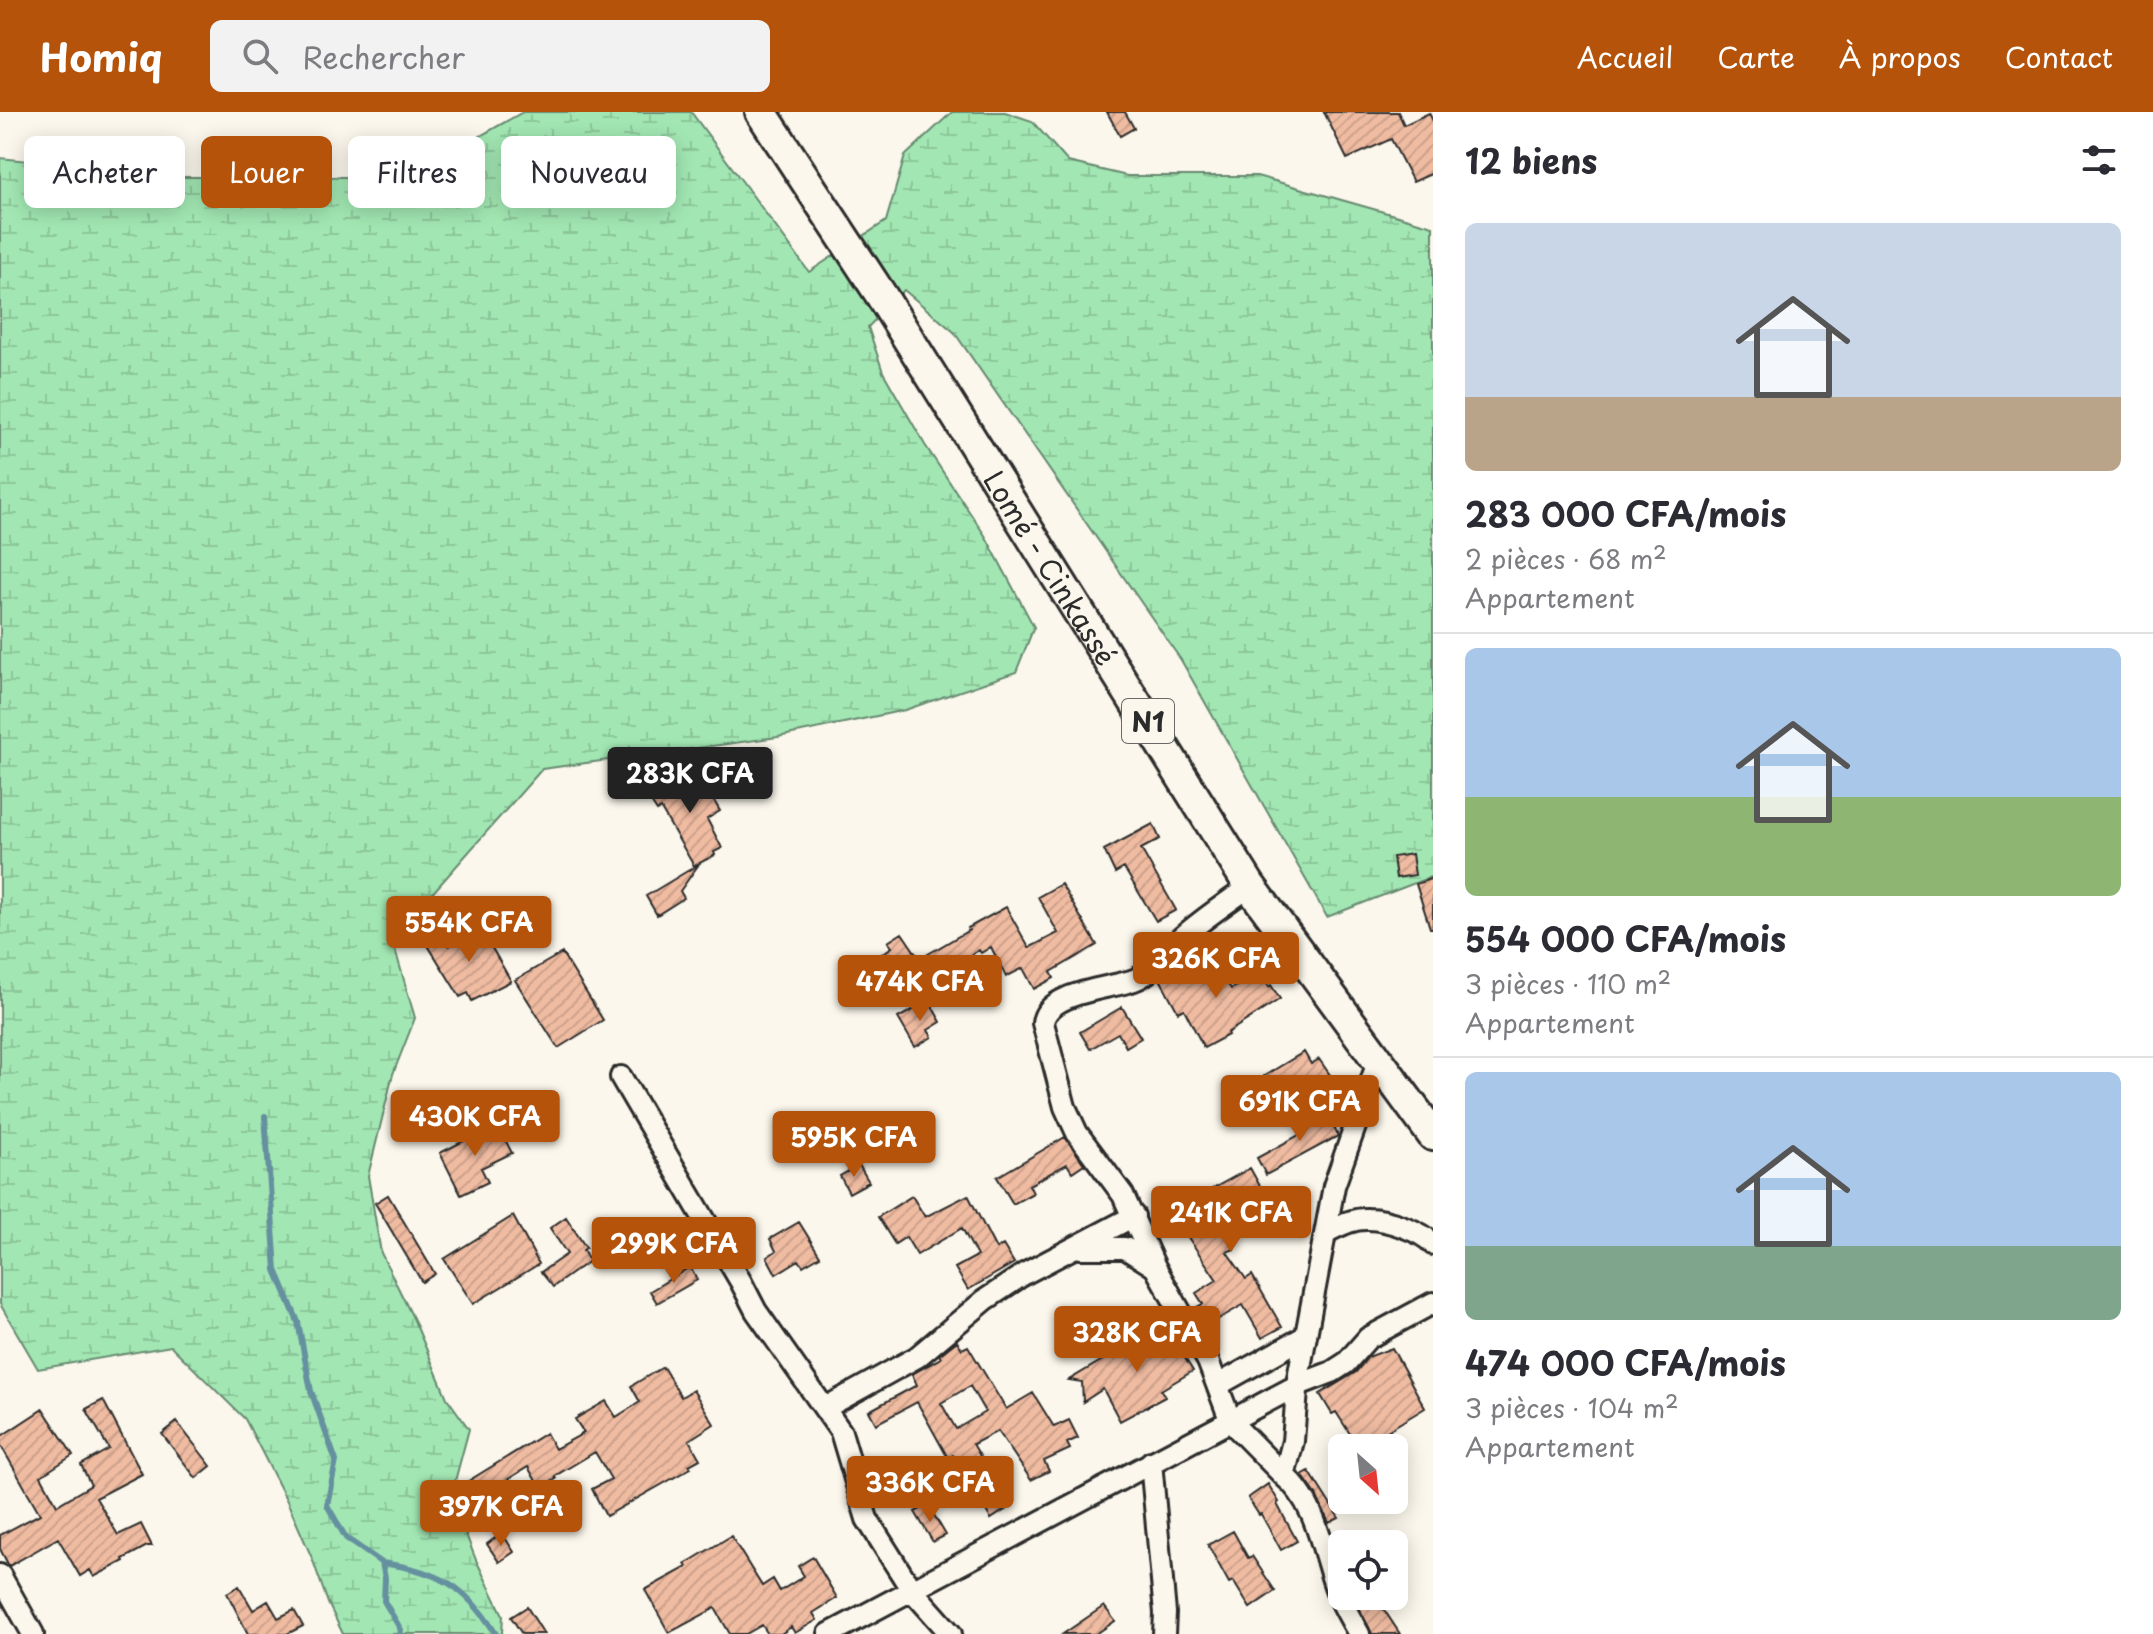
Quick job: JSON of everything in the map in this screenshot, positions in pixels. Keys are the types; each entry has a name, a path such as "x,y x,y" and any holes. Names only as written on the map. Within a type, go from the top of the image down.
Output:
{"highway":[{"name":"Lomé - Cinkassé","path":"761,112 861,263 1250,886 1433,1135"}],"street":[{"path":"1250,886 1178,940 1166,956 1142,976 1054,1003 1044,1015 1045,1029 1058,1084 1077,1133 1123,1195 1155,1267 1194,1334 1231,1422 1284,1476 1298,1486 1337,1593 1359,1634"},
{"path":"1284,1476 1293,1441 1298,1385 1334,1186 1379,1059"},
{"path":"621,1077 756,1311 841,1432 867,1519 911,1589 951,1634"},
{"path":"825,1408 917,1357 985,1300 1024,1274 1134,1216"},
{"path":"1326,1232 1348,1222 1369,1218 1414,1231 1433,1244"},
{"path":"1071,1248 1125,1248 1155,1267"},
{"path":"829,1634 1298,1385 1332,1372 1346,1363 1368,1338 1433,1303"},
{"path":"1218,1385 1306,1336"},
{"path":"1151,1462 1164,1634"},
{"path":"0,1575 33,1634"}],"green space":[{"path":"523,112 691,112 809,272 886,221 905,156 952,112 1005,112 1032,121 1068,162 1127,176 1257,176 1433,226 1433,876 1327,917 1181,660 954,332 904,290 868,327 883,372 925,445 986,537 1034,627 1016,672 905,710 778,737 542,769 392,939 415,1018 393,1074 368,1176 381,1253 447,1398 469,1429 451,1496 476,1560 503,1615 502,1634 343,1634 287,1501 245,1419 171,1346 38,1369 0,1304 0,158 24,160 24,208 185,208 185,177 201,177 201,208 332,208 332,177 348,177 348,208 485,208 485,136 480,136"}],"building":[{"path":"1107,112 1125,112 1134,128 1120,136"},
{"path":"1324,112 1398,112 1404,125 1429,113 1433,121 1433,173 1413,182 1391,139 1347,159"},
{"path":"695,769 720,811 707,819 722,848 694,866 661,809 657,811 648,797"},
{"path":"1153,824 1160,839 1141,849 1176,910 1156,921 1124,868 1115,873 1104,850"},
{"path":"1412,854 1415,875 1396,878 1393,857"},
{"path":"699,864 680,891 684,898 657,915 646,896"},
{"path":"1433,878 1433,928 1430,928 1416,884"},
{"path":"1061,884 1097,945 1051,972 1054,978 1034,989 1023,968 1006,977 991,947 981,953 979,950 935,977 923,957 1006,907 1029,948 1058,933 1038,897"},
{"path":"481,929 511,981 472,1001 468,993 460,997 424,939 439,930 449,946"},
{"path":"902,933 921,961 907,970 903,964 879,981 867,964 892,947 888,942"},
{"path":"562,953 603,1020 558,1048 515,980"},
{"path":"1189,960 1196,973 1214,962 1231,989 1261,973 1280,999 1204,1048 1184,1009 1178,1012 1160,979"},
{"path":"929,1001 941,1022 928,1030 932,1037 915,1047 898,1018"},
{"path":"1122,1007 1141,1038 1126,1047 1118,1033 1090,1049 1080,1032"},
{"path":"1304,1052 1311,1064 1319,1059 1330,1075 1279,1103 1264,1076"},
{"path":"1327,1111 1338,1136 1266,1175 1257,1158 1301,1134 1297,1128"},
{"path":"497,1124 512,1153 481,1168 488,1182 461,1195 440,1153"},
{"path":"1065,1137 1084,1164 1072,1172 1067,1164 1029,1185 1033,1193 1013,1204 997,1177"},
{"path":"859,1165 869,1182 849,1193 840,1176"},
{"path":"1250,1168 1270,1204 1224,1230 1234,1249 1227,1252 1246,1279 1252,1275 1282,1327 1262,1338 1243,1305 1208,1325 1197,1307 1203,1304 1196,1293 1217,1280 1185,1233 1214,1226 1198,1197"},
{"path":"388,1195 435,1274 422,1282 375,1203"},
{"path":"968,1195 996,1249 1003,1245 1014,1263 968,1290 955,1268 977,1256 962,1228 917,1255 906,1237 895,1244 878,1217 912,1196 925,1217"},
{"path":"513,1216 539,1264 473,1304 444,1259"},
{"path":"566,1217 586,1248 583,1250 589,1261 553,1287 541,1272 567,1254 550,1228"},
{"path":"799,1222 820,1256 803,1266 799,1260 776,1274 767,1257 776,1251 770,1239"},
{"path":"690,1267 697,1280 657,1303 650,1291"},
{"path":"1164,1325 1193,1371 1161,1390 1165,1397 1120,1421 1103,1389 1083,1402 1082,1382 1069,1380"},
{"path":"957,1341 962,1349 968,1346 1006,1409 1033,1393 1054,1427 1069,1420 1078,1438 1067,1443 1070,1449 1044,1461 1049,1471 1031,1480 998,1431 973,1444 1010,1507 991,1519 953,1455 948,1458 917,1402 876,1424 869,1411 917,1385 912,1374 941,1358 939,1355","holes":["970,1386 985,1412 956,1429 941,1403"]},
{"path":"1392,1348 1425,1408 1382,1434 1350,1434 1336,1412 1332,1414 1320,1394 1356,1372 1368,1357"},
{"path":"663,1367 681,1397 693,1390 714,1424 689,1440 700,1459 689,1465 691,1468 606,1516 592,1489 611,1479 595,1452 540,1488 528,1467 466,1505 457,1488 546,1433 555,1449 584,1433 575,1419 606,1401 616,1417 640,1402 631,1386"},
{"path":"103,1400 142,1474 96,1498 118,1535 141,1524 152,1546 94,1577 90,1570 80,1576 58,1538 9,1566 0,1549 0,1535 40,1514 0,1444 0,1437 43,1409 73,1455 41,1476 57,1505 91,1485 81,1465 109,1449 86,1409"},
{"path":"177,1422 211,1466 196,1478 162,1434"},
{"path":"1309,1471 1328,1501 1328,1514 1336,1514 1339,1518 1329,1523 1315,1493 1302,1475"},
{"path":"1268,1484 1297,1541 1281,1550 1261,1514 1248,1498"},
{"path":"928,1505 946,1535 933,1542 915,1512"},
{"path":"1233,1531 1248,1558 1252,1556 1275,1591 1250,1608 1233,1581 1229,1583 1208,1545"},
{"path":"502,1533 514,1552 499,1562 487,1544"},
{"path":"731,1536 762,1586 773,1579 780,1591 804,1576 798,1566 813,1557 837,1598 813,1613 817,1620 795,1633 791,1627 781,1634 768,1634 762,1625 746,1634 730,1634 715,1608 669,1633 645,1590 687,1567 685,1564"},
{"path":"239,1586 253,1610 268,1601 278,1618 294,1610 303,1626 287,1634 248,1634 227,1593"},
{"path":"1104,1606 1115,1621 1096,1634 1063,1634"},
{"path":"527,1607 544,1634 522,1634 511,1617"},
{"path":"1360,1610 1384,1610 1400,1634 1372,1634"}],"waterway":[{"path":"265,1116 276,1270 298,1322 311,1391 336,1461 327,1505 346,1538 382,1563 384,1601 401,1630 400,1634"},
{"path":"382,1563 420,1571 449,1583 473,1603 496,1634"}]}
